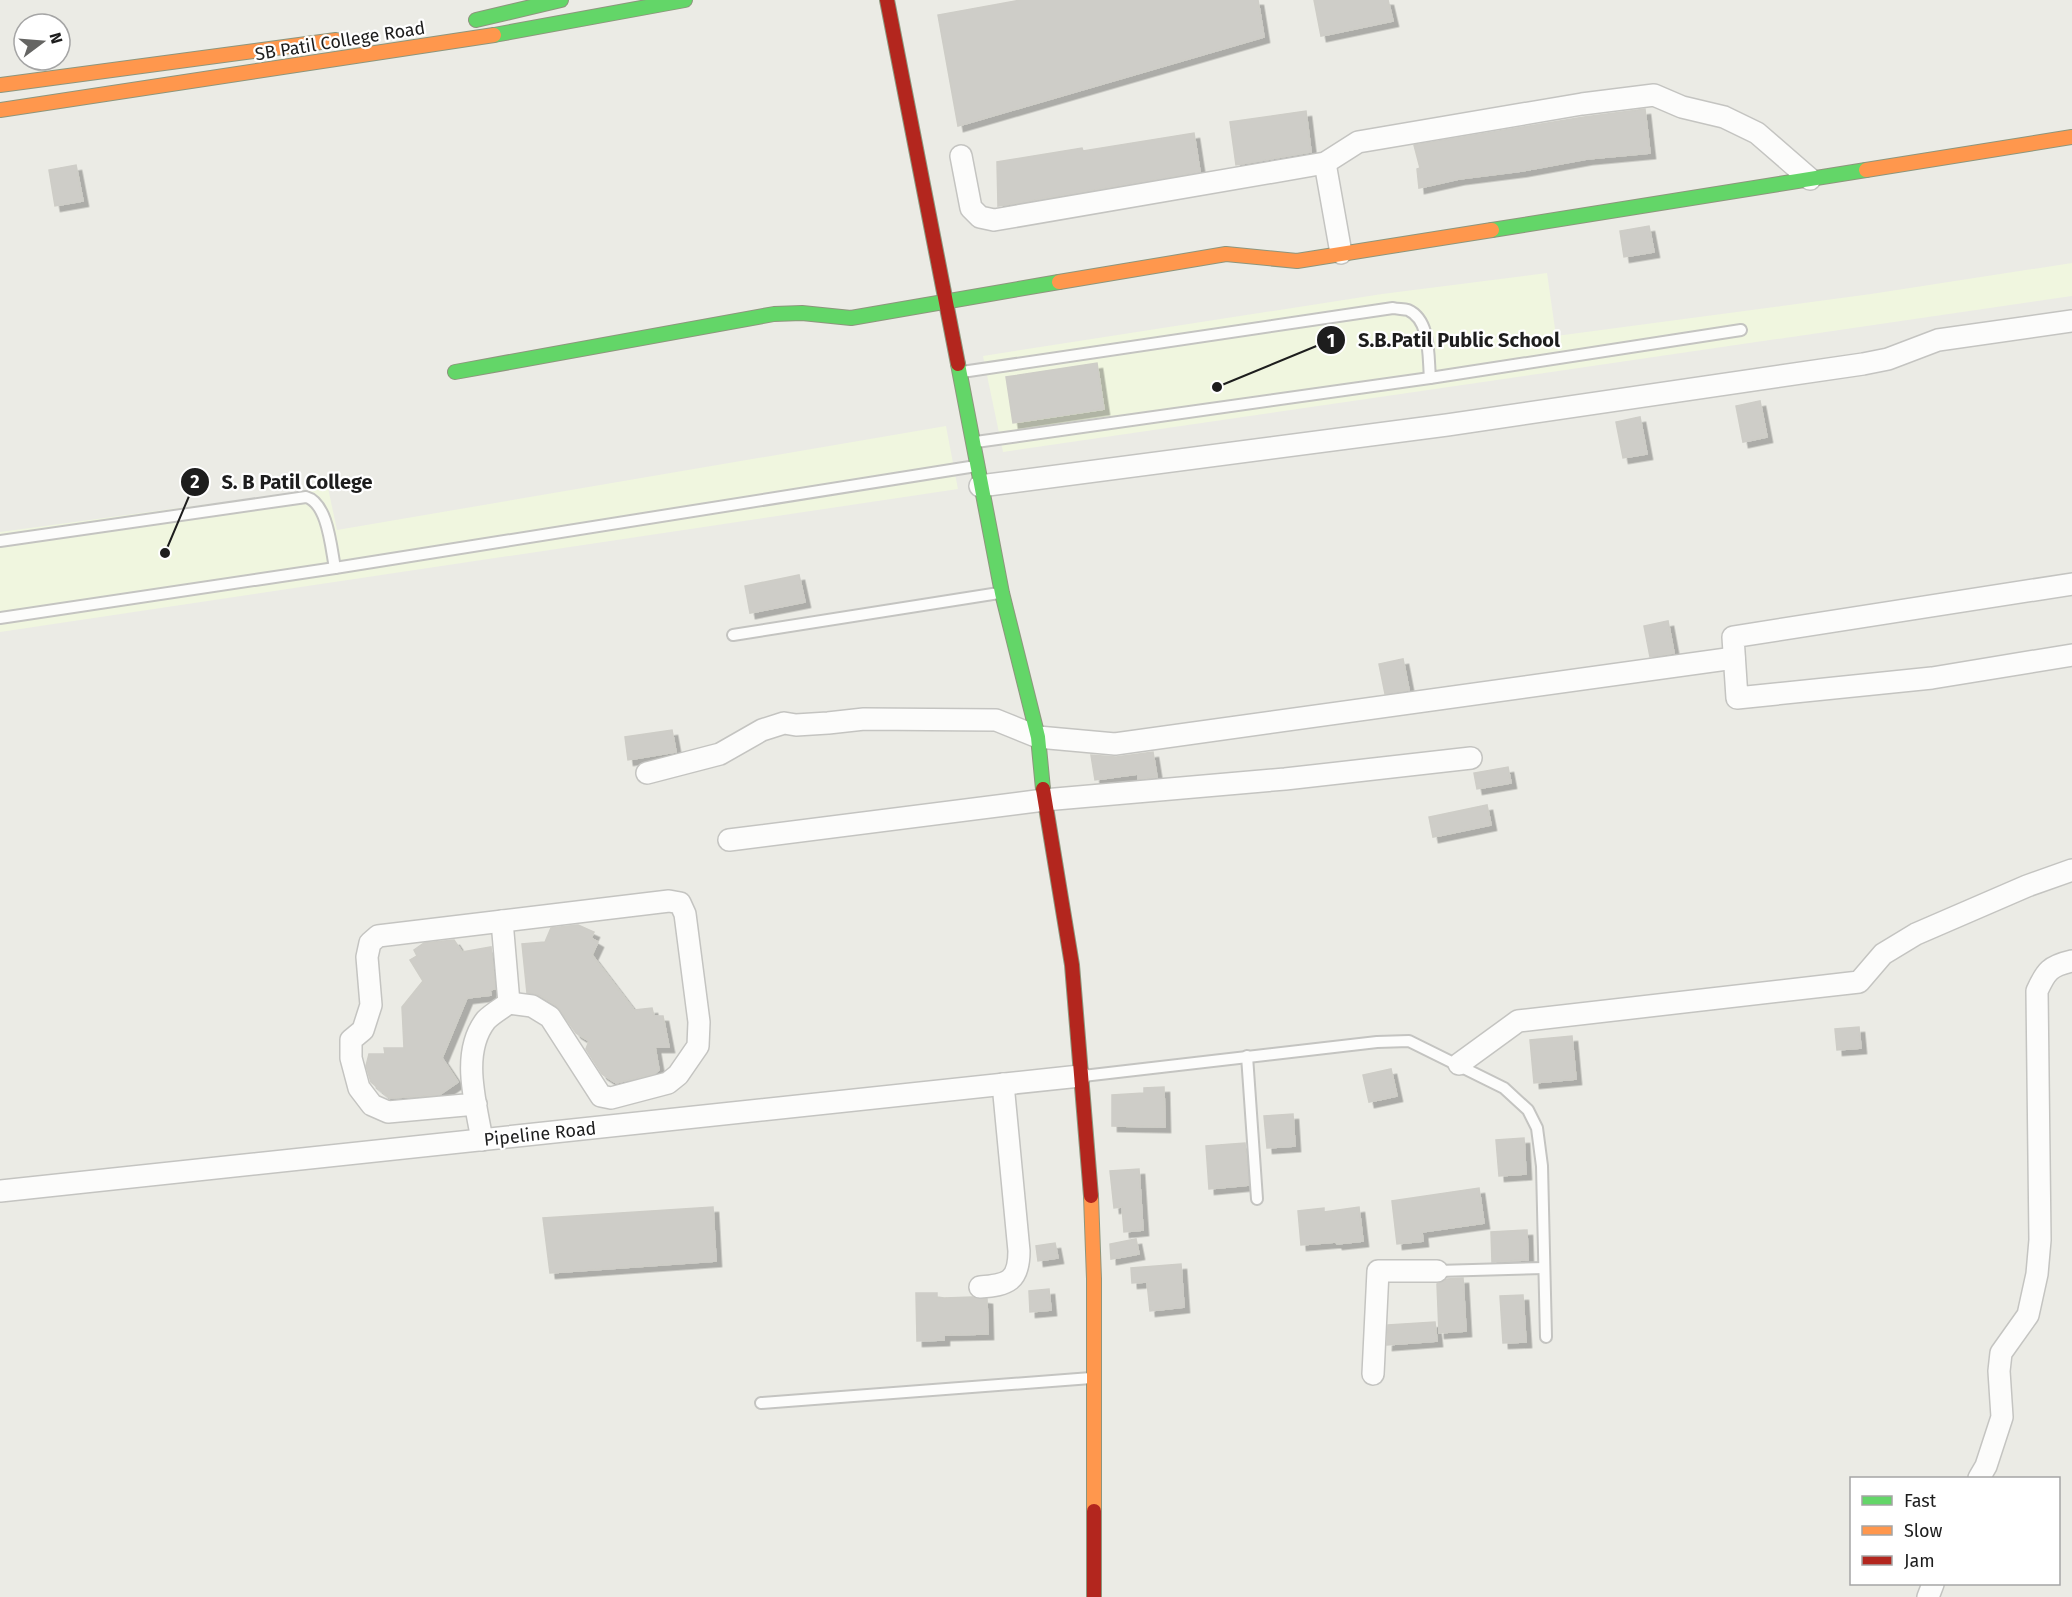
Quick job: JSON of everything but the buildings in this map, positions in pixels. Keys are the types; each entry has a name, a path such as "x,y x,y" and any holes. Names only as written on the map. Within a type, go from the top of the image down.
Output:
{"street":[{"path":"466,22 535,4 561,0"},
{"name":"SB Patil College Road","path":"0,110 454,42 684,0"},
{"path":"887,0 978,476 1002,592 1038,737 1044,800 1072,965 1092,1210 1094,1597"},
{"path":"535,4 539,27"},
{"name":"SB Patil College Road","path":"0,85 350,38"},
{"path":"961,156 971,208 980,217 994,220 1325,163 1358,142 1582,104 1654,95 1682,107 1724,117 1757,133 1810,179"},
{"path":"455,372 774,314 802,313 851,318 1226,254 1251,254 1272,260 1297,261 2072,137"},
{"path":"1325,163 1341,253"},
{"path":"978,476 1447,425 1863,364 1888,359 1938,340 2072,321"},
{"path":"2072,584 1733,637 1737,698 1932,678 2072,655"},
{"path":"647,773 720,754 762,730 784,723 796,725 864,719 996,720 1038,737 1115,744 1734,658"},
{"path":"729,840 1044,800 1285,779 1471,758"},
{"path":"1459,1064 1518,1021 1859,982 1883,954 1916,934 2027,886 2072,870"},
{"path":"476,1104 388,1112 372,1105 359,1088 351,1058 351,1040 363,1030 371,1005 367,957 370,943 378,936 669,901 680,903 685,914 698,1011 698,1046 678,1075 668,1083 611,1098 601,1096 550,1017 532,1006 510,1004 487,1019 473,1047 472,1073 482,1140"},
{"path":"502,921 510,1004"},
{"path":"1980,1477 2002,1417 1999,1371 2001,1353 2028,1315 2037,1274 2040,1240 2037,992 2044,974 2056,965 2072,961"},
{"name":"Pipeline Road","path":"0,1191 1080,1076"},
{"path":"980,1287 1001,1285 1012,1279 1019,1268 1003,1084"},
{"path":"1373,1374 1378,1271 1437,1271"}],"lane":[{"path":"958,372 1393,309 1408,310 1419,319 1426,333 1430,378"},
{"path":"972,442 1430,378 1741,330"},
{"path":"0,618 978,476"},
{"path":"0,541 306,497 314,499 320,505 328,530 335,568"},
{"path":"734,635 1002,592"},
{"path":"1080,1076 1377,1041 1409,1041 1504,1088 1528,1110 1537,1128 1542,1166 1546,1337"},
{"path":"1247,1056 1257,1199"},
{"path":"1437,1271 1544,1268"},
{"path":"761,1403 1094,1377"}],"shaded area":[{"path":"2072,263 2072,296 1003,452 983,356 1382,294 1547,273 1556,336 1871,294"},
{"path":"946,426 958,489 0,632 0,532 328,488 337,530"}],"traffic: fast":[{"path":"476,20 561,0"},
{"path":"494,35 685,0"},
{"path":"1492,230 1866,170"},
{"path":"455,372 774,314 802,313 851,318 1059,282"},
{"path":"958,364 1002,593 1038,737 1043,789"}],"traffic: slow":[{"path":"0,110 494,35"},
{"path":"0,85 336,40"},
{"path":"1866,170 2072,137"},
{"path":"1059,282 1226,254 1297,261 1492,230"},
{"path":"1091,1196 1094,1279 1094,1511"}],"traffic: jam":[{"path":"887,0 958,364"},
{"path":"1043,789 1072,965 1091,1196"},
{"path":"1094,1511 1094,1597"}],"place":[{"name":"S.B.Patil Public School","path":"1217,387"},
{"name":"S. B Patil College","path":"165,553"}]}
